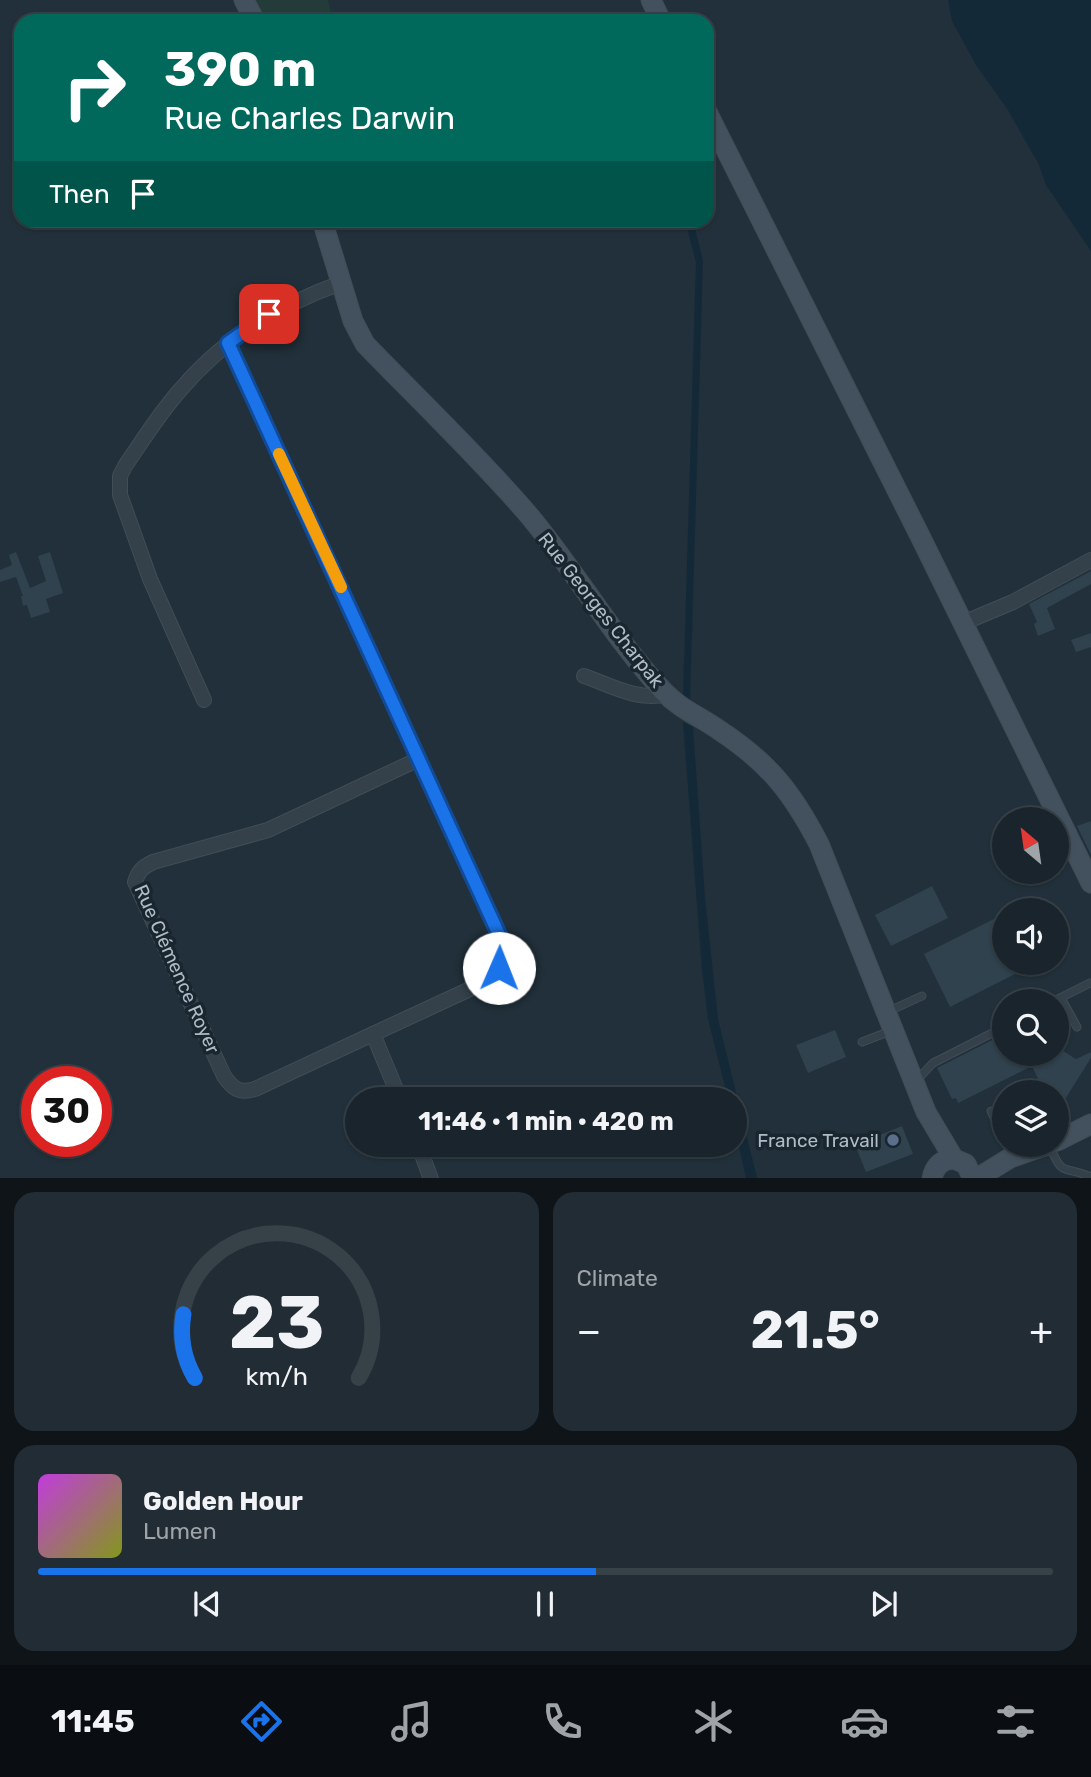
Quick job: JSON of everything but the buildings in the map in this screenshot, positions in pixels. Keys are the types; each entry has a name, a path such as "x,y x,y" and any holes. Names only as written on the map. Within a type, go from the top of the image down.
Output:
{"street":[{"path":"714,126 1091,883"},
{"name":"Rue Georges Charpak","path":"324,228 353,321 365,344 528,515 634,657 678,706 745,747 761,760 803,813 819,844 926,1112 967,1170"},
{"path":"204,700 150,579 120,495 120,476 180,389 228,343 292,302 341,283"},
{"path":"228,343 501,939 502,959 493,976 373,1034 395,1087"},
{"path":"963,623 1013,602 1091,560"},
{"path":"584,676 637,695 657,697 667,694"},
{"name":"Rue Clémence Royer","path":"373,1034 256,1089 238,1091 224,1076 135,882 143,867 153,862 268,830 419,759"},
{"name":"Rue Georges Charpak","path":"926,1112 932,1175"},
{"path":"1069,1136 1091,1124"},
{"path":"1069,1143 1091,1142"},
{"path":"932,1175 944,1161 967,1170 992,1156"},
{"path":"423,1157 430,1178"}],"lane":[{"path":"1069,994 1090,983"},
{"path":"862,1042 922,996"},
{"path":"1069,1015 1077,1027"},
{"path":"915,1083 933,1063 992,1033"},
{"path":"1056,1157 1059,1171 1065,1174 1083,1173 1091,1177"}],"green space":[{"path":"235,0 328,0 331,14 250,14"}],"water":[{"path":"948,0 1091,0 1091,251 1046,185 1039,165 1008,110 976,65 952,21"},
{"path":"687,228 695,228 703,261 690,701 683,697 696,262"},
{"path":"683,722 693,727 705,898 718,1019 735,1087 725,1087 708,1019"},
{"path":"747,1137 757,1178 746,1178 741,1157 747,1157"}],"slow traffic":[{"path":"279,454 341,587"}],"place":[{"name":"France Travail","path":"893,1140"}],"route":[{"path":"269,314 228,343 501,939 503,949 499,968"}]}
